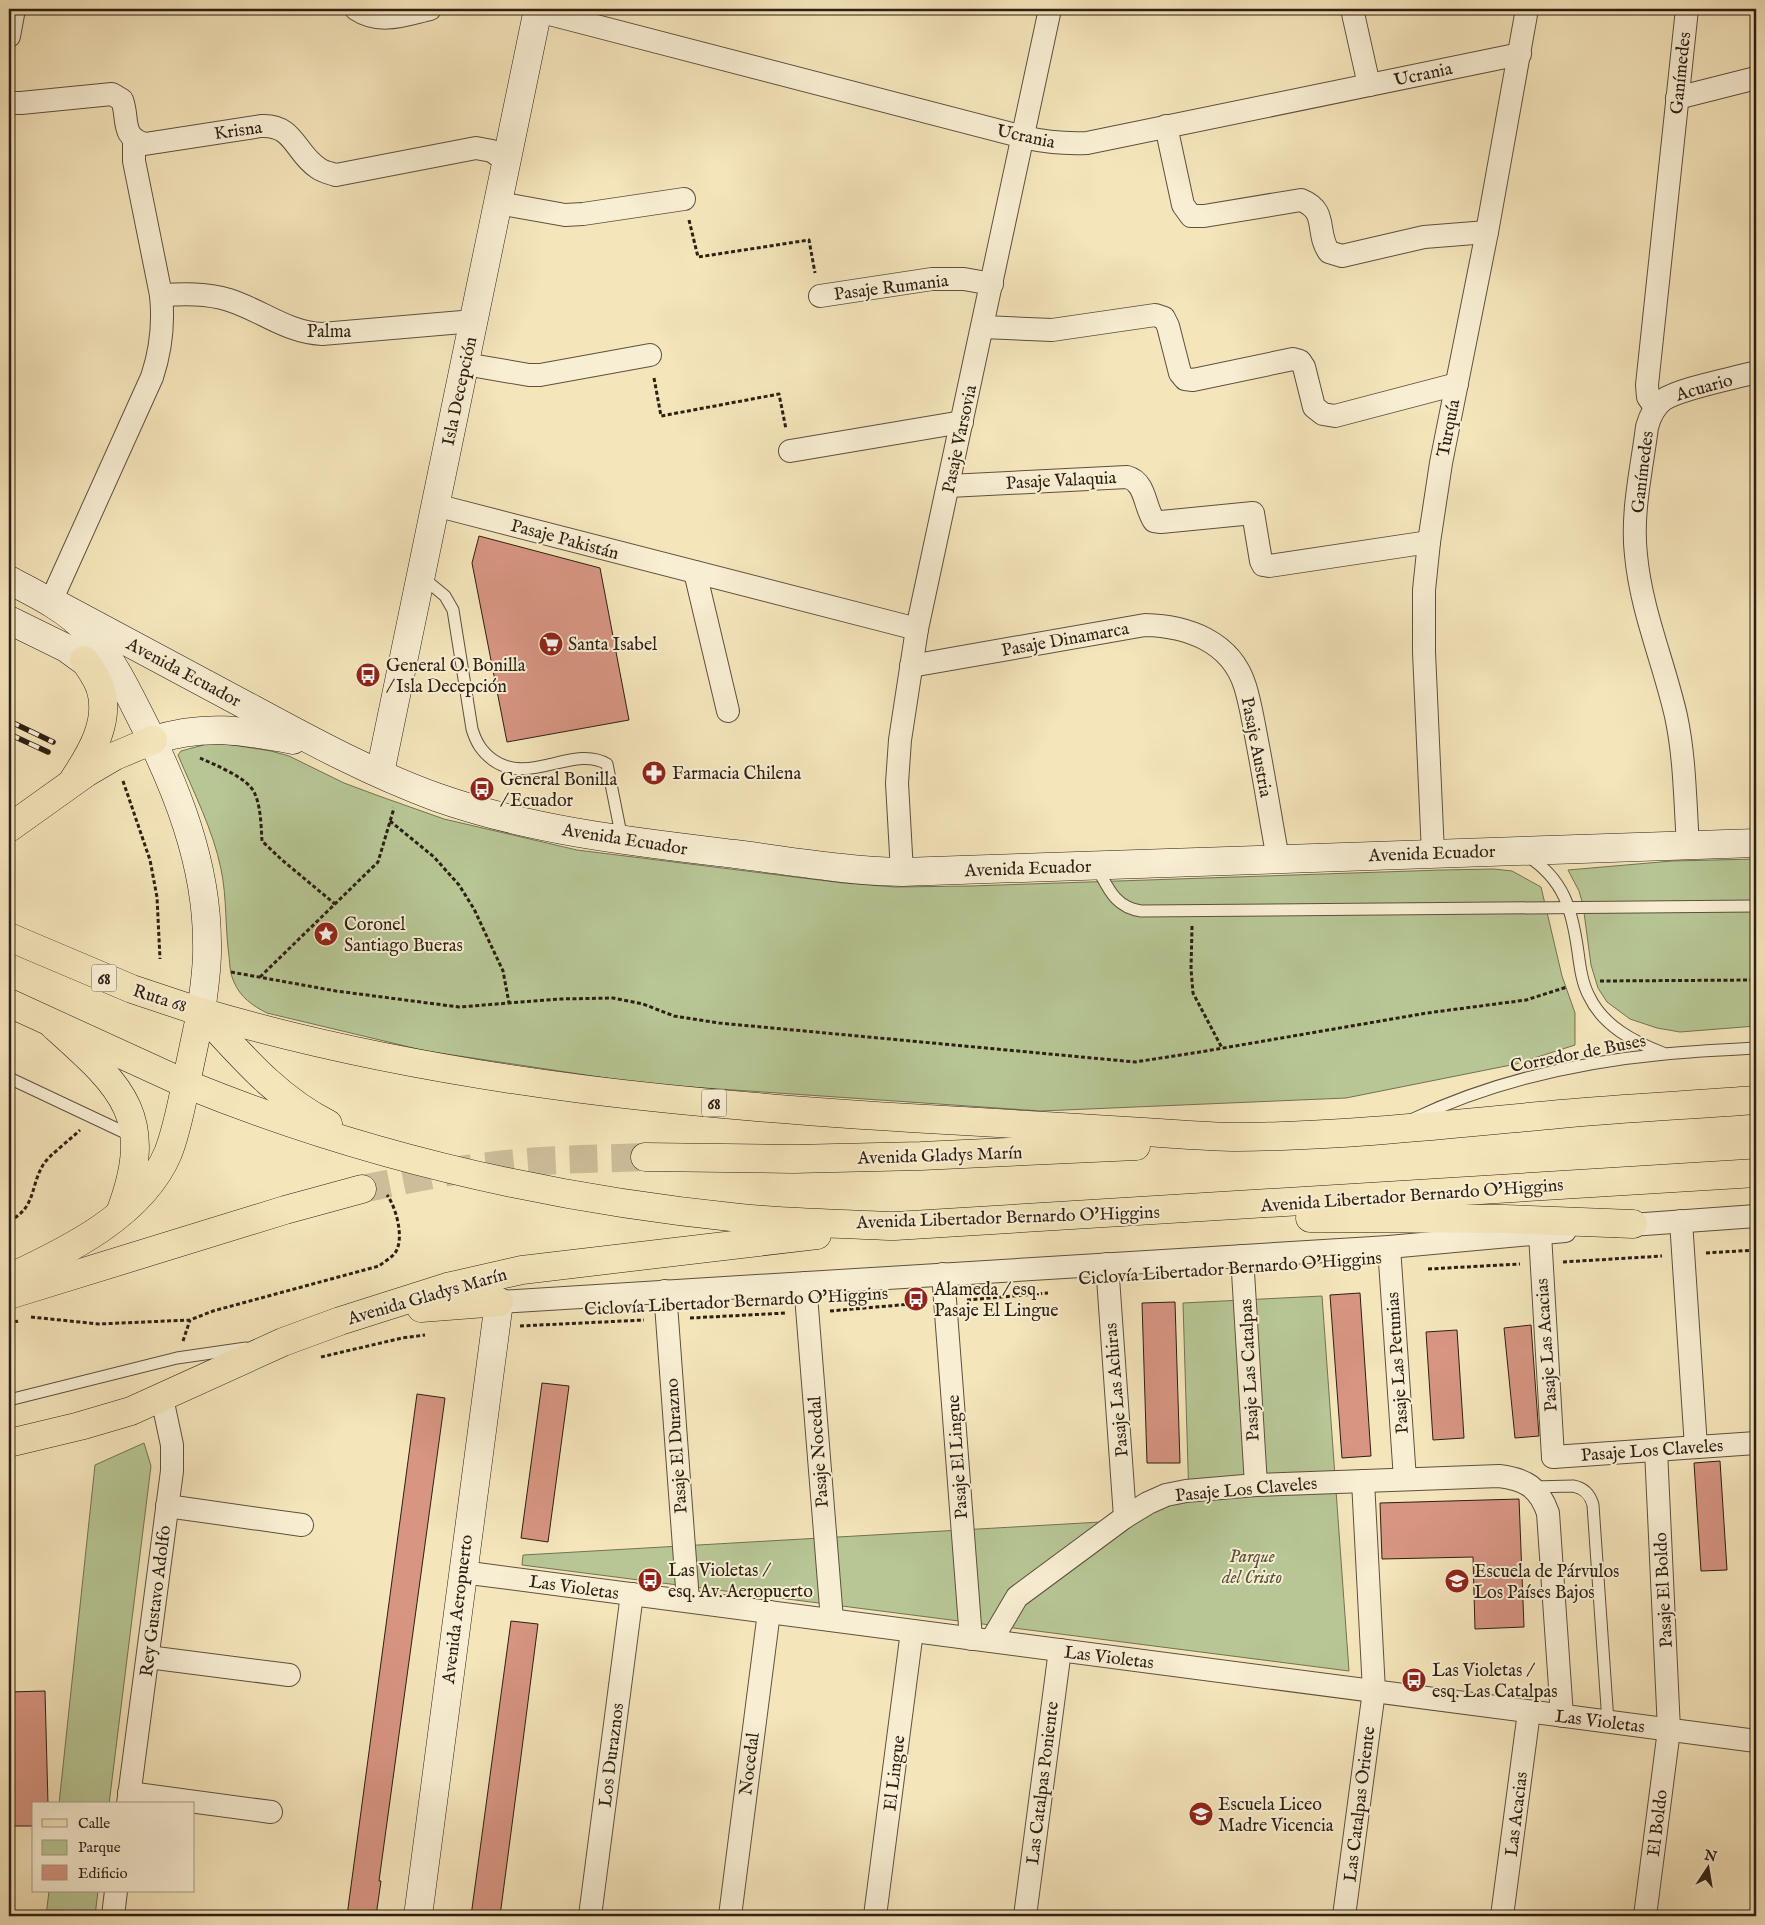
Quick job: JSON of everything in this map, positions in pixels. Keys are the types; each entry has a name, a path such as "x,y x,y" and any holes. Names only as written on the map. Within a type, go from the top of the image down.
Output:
{"main road":[{"name":"Isla Decepción","path":"390,778 420,576 538,10"},
{"path":"9,580 51,601 88,632 115,668 153,740 172,786 195,852 201,878 208,943 201,1012 182,1110 167,1155 157,1174 145,1191 120,1213 77,1244 9,1278"},
{"name":"Avenida Ecuador","path":"51,601 317,744 390,778 436,797 497,815 580,834 839,868 902,872 1756,842"},
{"path":"9,620 46,637 84,660 112,682 137,709"},
{"path":"72,783 95,744 103,712 103,698 100,686 84,660"},
{"name":"Avenida Ecuador","path":"153,740 185,732 233,730 317,744"},
{"path":"9,828 86,773 115,756 153,740"},
{"name":"Ruta 68","path":"9,937 132,989 201,1012"},
{"path":"9,1003 53,1025 186,1084"},
{"path":"201,1012 252,1068 289,1100 323,1121 379,1150"},
{"name":"68","path":"201,1012 252,1027 362,1052 453,1069 596,1090 677,1099 880,1116 1234,1137"},
{"path":"53,1025 98,1066 116,1086 131,1117 136,1138 131,1176 120,1213"},
{"name":"Avenida Libertador Bernardo O'Higgins","path":"186,1084 269,1117 379,1150 448,1168 588,1198 655,1208 751,1218 895,1226 1756,1173"},
{"path":"1234,1137 1385,1132 1564,1114 1756,1100"},
{"name":"Avenida Gladys Marín","path":"645,1157 794,1159 921,1156 1139,1146 1234,1137"},
{"path":"9,1295 276,1213 362,1189"},
{"path":"1199,1208 1330,1219 1485,1219 1633,1224"},
{"name":"Avenida Gladys Marín","path":"9,1443 99,1421 131,1411 283,1342 340,1321 447,1287 522,1270 895,1226"},
{"path":"340,1321 422,1308 497,1315"},
{"name":"Avenida Aeropuerto","path":"418,1916 497,1315"}],"street":[{"path":"9,36 14,9"},
{"path":"356,9 373,18 383,18 430,9"},
{"name":"Pasaje Varsovia","path":"902,872 897,783 900,740 917,629 1050,9"},
{"path":"1352,9 1368,85"},
{"name":"Turquía","path":"1433,854 1424,652 1424,590 1429,542 1439,473 1487,232 1528,9"},
{"name":"Ganímedes","path":"1686,9 1647,385 1648,397 1655,407 1647,427 1637,508 1636,553 1643,595 1676,719 1680,742 1688,845"},
{"name":"Ucrania","path":"538,10 1023,137 1043,142 1065,144 1088,142 1520,54"},
{"path":"1677,98 1756,78"},
{"path":"9,103 21,104 112,94 122,100 127,129 134,140 134,161 163,311 161,343 152,378 51,601"},
{"name":"Krisna","path":"134,140 151,144 268,125 285,131 318,169 336,174 476,148 492,151 506,162"},
{"path":"1166,126 1183,205 1191,216 1204,216 1301,200 1311,204 1318,213 1323,244 1329,252 1342,256 1424,237 1487,232"},
{"path":"498,203 565,216 684,199"},
{"name":"Pasaje Rumania","path":"820,296 932,279 964,279 992,284"},
{"name":"Palma","path":"161,295 198,294 220,297 285,326 308,333 322,334 474,321"},
{"path":"983,327 1052,330 1155,315 1164,318 1168,326 1180,373 1185,379 1193,380 1293,359 1300,361 1304,367 1314,407 1324,414 1335,416 1457,384"},
{"path":"465,364 540,375 650,355"},
{"name":"Acuario","path":"1655,407 1677,393 1756,372"},
{"path":"790,451 962,422"},
{"name":"Pasaje Valaquia","path":"948,486 1135,478 1140,483 1149,514 1154,521 1161,522 1253,513 1261,561 1263,565 1269,566 1429,542"},
{"name":"Pasaje Pakistán","path":"435,505 917,629"},
{"path":"695,572 728,711"},
{"name":"Pasaje Dinamarca","path":"911,666 1144,625 1180,629 1216,644"},
{"name":"Pasaje Austria","path":"1216,644 1233,662 1245,684 1278,859"},
{"path":"497,1315 665,1291 1388,1247 1633,1224 1756,1216"},
{"path":"1681,1221 1696,1447"},
{"name":"Pasaje Las Acacias","path":"1540,1234 1553,1457"},
{"name":"Pasaje Las Petunias","path":"1388,1247 1405,1479"},
{"name":"Pasaje Las Catalpas","path":"1242,1256 1256,1485"},
{"name":"Pasaje Las Achiras","path":"1106,1264 1125,1517"},
{"name":"Pasaje El Lingue","path":"943,1274 981,1640"},
{"name":"Pasaje Nocedal","path":"805,1283 832,1620"},
{"name":"Pasaje El Durazno","path":"665,1291 688,1602"},
{"name":"Rey Gustavo Adolfo","path":"128,1799 173,1455 162,1398"},
{"name":"Pasaje Los Claveles","path":"1553,1457 1756,1443"},
{"name":"Pasaje El Boldo","path":"1656,1450 1669,1730"},
{"path":"1553,1457 1533,1487 1544,1502 1548,1514 1562,1716"},
{"name":"Pasaje Los Claveles","path":"981,1640 1017,1597 1125,1517 1166,1495 1186,1491 1256,1485 1499,1476 1512,1478 1533,1487"},
{"path":"1363,1481 1374,1691"},
{"path":"167,1506 302,1525"},
{"name":"Las Violetas","path":"462,1572 1756,1742"},
{"name":"Los Duraznos","path":"590,1916 632,1594"},
{"name":"Nocedal","path":"730,1916 769,1612"},
{"name":"El Lingue","path":"875,1916 912,1631"},
{"name":"Las Catalpas Poniente","path":"1025,1916 1060,1650"},
{"path":"148,1656 289,1675"},
{"name":"Las Catalpas Oriente","path":"1344,1916 1374,1691"},
{"name":"Las Acacias","path":"1502,1916 1529,1712"},
{"name":"El Boldo","path":"1645,1916 1669,1730"},
{"path":"128,1799 161,1802"},
{"path":"195,1805 271,1812"},
{"path":"113,1916 116,1892"}],"lane":[{"path":"420,576 444,596 453,610 472,729 477,744 488,756 502,766 521,770 587,758 599,759 607,764 622,839"},
{"path":"1517,850 1533,860 1548,873 1564,895 1569,907 1583,981 1589,996 1598,1010 1616,1029 1631,1039 1664,1054"},
{"path":"1096,866 1118,901 1131,910 1409,910 1756,906"},
{"name":"Corredor de Buses","path":"1385,1132 1464,1098 1522,1079 1572,1068 1664,1054 1756,1048"},
{"path":"9,1078 136,1138"},
{"path":"9,1400 177,1358 283,1342"},
{"path":"1533,1487 1579,1487 1591,1497 1608,1722"}],"path":[{"path":"684,199 698,257 808,240 820,296"},
{"path":"650,355 661,416 779,394 790,451"},
{"path":"192,754 242,780 255,792 262,840 282,860 335,904"},
{"path":"260,978 378,862 390,821 390,778"},
{"path":"122,779 150,860 157,897 160,959"},
{"path":"390,821 434,857 459,885 474,909 503,971 509,1003"},
{"path":"1193,911 1191,969 1193,993 1222,1048"},
{"path":"206,967 336,991 459,1007 558,999 613,998 643,1004 674,1016 720,1023 1135,1062 1427,1013 1526,1000 1583,981 1756,980"},
{"path":"9,1221 17,1217 29,1205 43,1164 94,1118"},
{"name":"Ciclovía Libertador Bernardo O'Higgins","path":"1390,1271 1756,1250"},
{"name":"Ciclovía Libertador Bernardo O'Higgins","path":"497,1315 668,1319 807,1312 1051,1293"},
{"path":"9,1324 32,1316 99,1324 190,1320"},
{"path":"318,1358 402,1338 430,1335"}],"green space":[{"path":"207,744 226,744 271,751 289,756 344,783 444,819 577,850 843,883 895,887 971,886 1441,870 1494,869 1512,871 1541,887 1562,976 1575,1013 1575,1045 1516,1064 1346,1098 1041,1111 646,1084 426,1051 267,1013 243,997 230,969 224,891 218,854 178,755 181,751"},
{"path":"1756,859 1756,1026 1680,1032 1657,1028 1630,1019 1607,1002 1598,988 1591,965 1583,905 1579,891 1568,870 1672,861"},
{"name":"Parque del Cristo","path":"1322,1296 1349,1671 522,1565 523,1555 1101,1522 1161,1505 1189,1500 1183,1303"},
{"path":"144,1443 151,1466 109,1802 59,1802 95,1465"},
{"path":"49,1892 98,1892 95,1916 46,1916"}],"building":[{"name":"Santa Isabel","path":"479,536 600,568 629,720 507,742 472,563"},
{"path":"1360,1293 1371,1456 1342,1458 1330,1295"},
{"path":"1175,1302 1180,1463 1147,1463 1142,1303"},
{"path":"1531,1325 1539,1436 1515,1438 1504,1328"},
{"path":"1457,1330 1464,1438 1433,1440 1426,1332"},
{"path":"542,1383 569,1386 548,1542 521,1538"},
{"path":"417,1394 445,1398 379,1881 381,1881 376,1916 347,1916"},
{"path":"1720,1461 1727,1570 1701,1571 1694,1463"},
{"path":"1519,1499 1524,1627 1475,1629 1473,1557 1382,1559 1380,1503"},
{"path":"511,1621 538,1624 500,1916 471,1916"},
{"path":"45,1691 48,1802 32,1802 32,1826 9,1826 9,1692"}],"tunnel":[{"path":"362,1189 446,1172 497,1165 552,1160 645,1157"}],"railway":[{"path":"9,721 53,742"},
{"path":"9,734 48,752"}],"place":[{"name":"Santa Isabel","path":"551,644"},
{"name":"General O. Bonilla / Isla Decepción","path":"368,675"},
{"name":"Farmacia Chilena","path":"654,773"},
{"name":"General Bonilla / Ecuador","path":"482,789"},
{"name":"Coronel Santiago Bueras","path":"326,934"},
{"name":"Alameda / esq. Pasaje El Lingue","path":"916,1299"},
{"name":"Las Violetas / esq. Av. Aeropuerto","path":"650,1580"},
{"name":"Escuela de Párvulos Los Países Bajos","path":"1457,1581"},
{"name":"Las Violetas / esq. Las Catalpas","path":"1414,1680"},
{"name":"Escuela Liceo Madre Vicencia","path":"1201,1814"}]}
